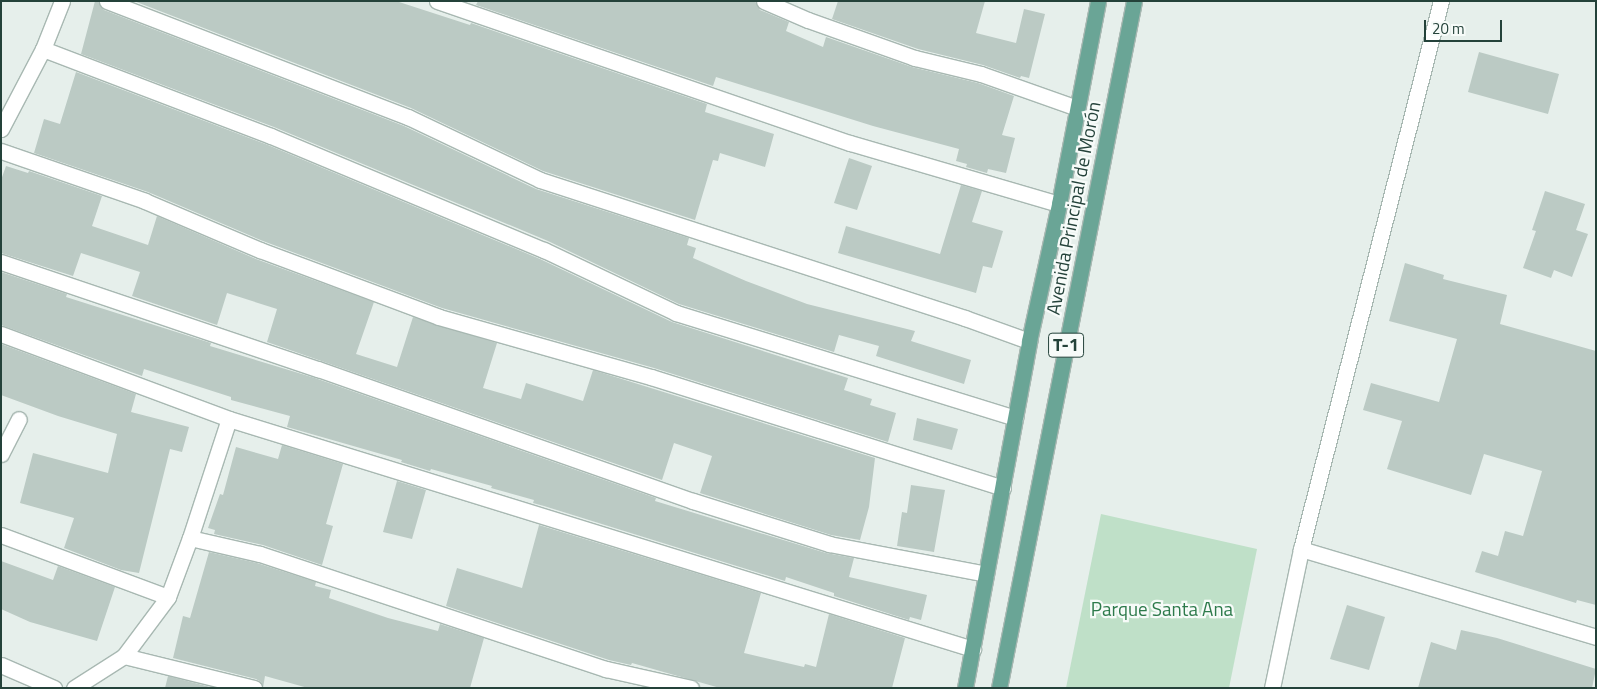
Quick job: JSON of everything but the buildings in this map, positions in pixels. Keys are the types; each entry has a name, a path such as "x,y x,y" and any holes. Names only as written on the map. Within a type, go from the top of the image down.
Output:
{"main road":[{"name":"Avenida Principal de Morón","path":"966,688 1029,341 1059,204 1098,1"},
{"name":"Avenida Principal de Morón","path":"999,688 1134,1"}],"street":[{"path":"1,129 43,49 62,1"},
{"path":"106,1 408,116 540,180 964,318 1029,341"},
{"path":"437,1 850,143 1059,204"},
{"path":"764,1 808,20 914,58 980,74 1077,108"},
{"path":"1272,688 1301,549 1441,1"},
{"path":"43,49 280,140 544,250 676,313 1015,418"},
{"path":"1,151 145,201 260,250 439,317 651,377 1002,488"},
{"path":"1,262 327,372 692,502 829,544 986,574"},
{"path":"1,334 229,419 973,649"},
{"path":"1,454 19,419"},
{"path":"74,688 124,656 168,598 229,419"},
{"path":"1,536 168,598"},
{"path":"190,538 260,554 606,669 691,688"},
{"path":"1301,549 1596,637"},
{"path":"124,656 231,685 254,688"},
{"path":"1,664 54,688"}],"green space":[{"name":"Parque Santa Ana","path":"1101,514 1257,549 1229,688 1066,688"}]}
